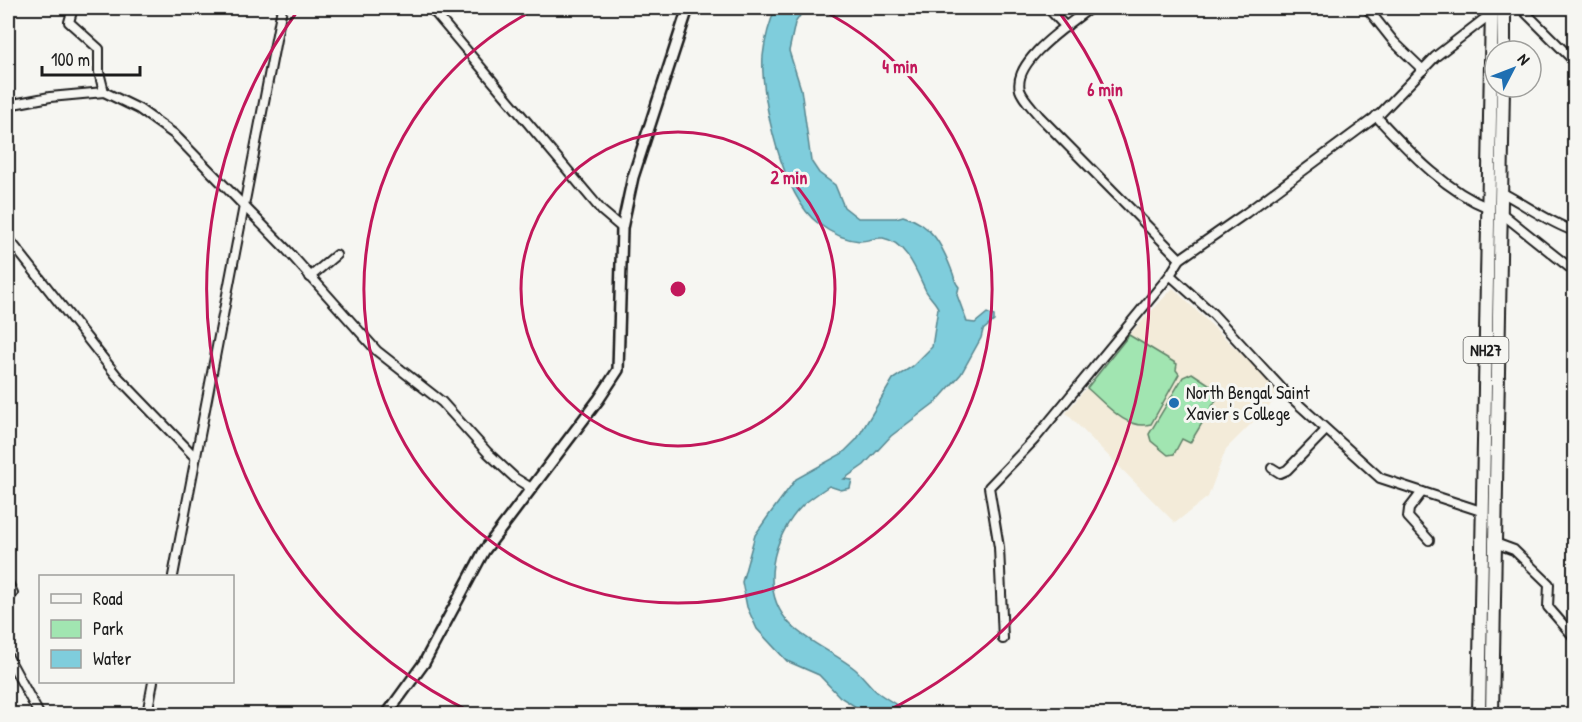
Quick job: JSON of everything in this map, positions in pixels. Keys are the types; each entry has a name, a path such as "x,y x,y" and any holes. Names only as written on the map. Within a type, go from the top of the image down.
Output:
{"highway":[{"path":"1504,8 1504,39"},
{"name":"NH27","path":"1479,714 1486,693 1495,543 1495,210 1492,10"},
{"name":"NH27","path":"1492,714 1486,693 1484,512 1495,210 1501,192 1503,99"}],"street":[{"path":"73,8 69,22 99,49 99,72 104,92"},
{"path":"173,575 282,8"},
{"path":"431,8 602,211 622,228"},
{"path":"387,714 424,663 484,551 599,399 618,370 622,228 633,177 688,8"},
{"path":"1048,8 1066,27"},
{"path":"1090,8 1027,62 1020,76 1020,90 1039,116 1180,259"},
{"path":"1367,8 1394,42 1423,70"},
{"path":"1521,8 1575,61"},
{"path":"1003,639 999,547 989,487 1034,440 1170,275 1180,259 1376,116 1455,40 1492,10"},
{"path":"8,105 104,92 139,109 174,134 243,204 377,351 442,402 488,453 515,478 531,488"},
{"path":"1376,116 1414,156 1460,194 1495,210 1575,272"},
{"path":"1501,192 1526,204 1554,224 1575,231"},
{"path":"8,238 111,368 195,457"},
{"path":"310,277 336,255"},
{"path":"1170,275 1213,314 1285,392 1380,478 1401,488 1422,492 1484,512"},
{"path":"1272,468 1280,473 1287,470 1326,430"},
{"path":"1422,492 1409,509 1408,517 1429,540"},
{"path":"1495,543 1514,550 1549,584 1548,607 1575,637"},
{"path":"8,583 13,593 8,599"},
{"path":"8,657 39,714"},
{"path":"147,714 153,683"}],"shaded area":[{"name":"North Bengal Saint Xavier's College","path":"1173,288 1282,393 1226,449 1208,497 1175,523 1066,413 1129,335"}],"green space":[{"path":"1129,335 1177,364 1176,370 1179,374 1151,424 1142,425 1124,419 1087,388"},
{"path":"1192,373 1221,392 1190,443 1182,439 1174,454 1168,455 1151,441 1149,434 1183,377"}],"water":[{"path":"776,8 805,8 795,23 789,51 801,89 811,161 819,173 835,185 844,207 858,218 903,216 929,230 940,244 959,287 957,295 967,322 975,323 987,313 994,316 994,321 983,330 961,374 937,401 891,436 864,465 844,479 852,480 850,488 841,490 829,486 803,505 783,532 773,564 772,580 775,596 781,611 791,625 855,669 877,692 912,714 867,714 840,697 819,675 787,661 757,629 747,607 742,582 755,535 796,479 843,453 857,439 893,379 913,366 932,347 938,308 926,292 910,259 898,245 883,238 860,241 833,233 819,224 806,211 795,193 776,146 765,96 763,56 769,25"}],"waterway":[{"path":"1457,714 1460,708 1474,711"},
{"path":"1497,714 1515,711"}],"place":[{"name":"North Bengal Saint Xavier's College","path":"1174,403"}]}
